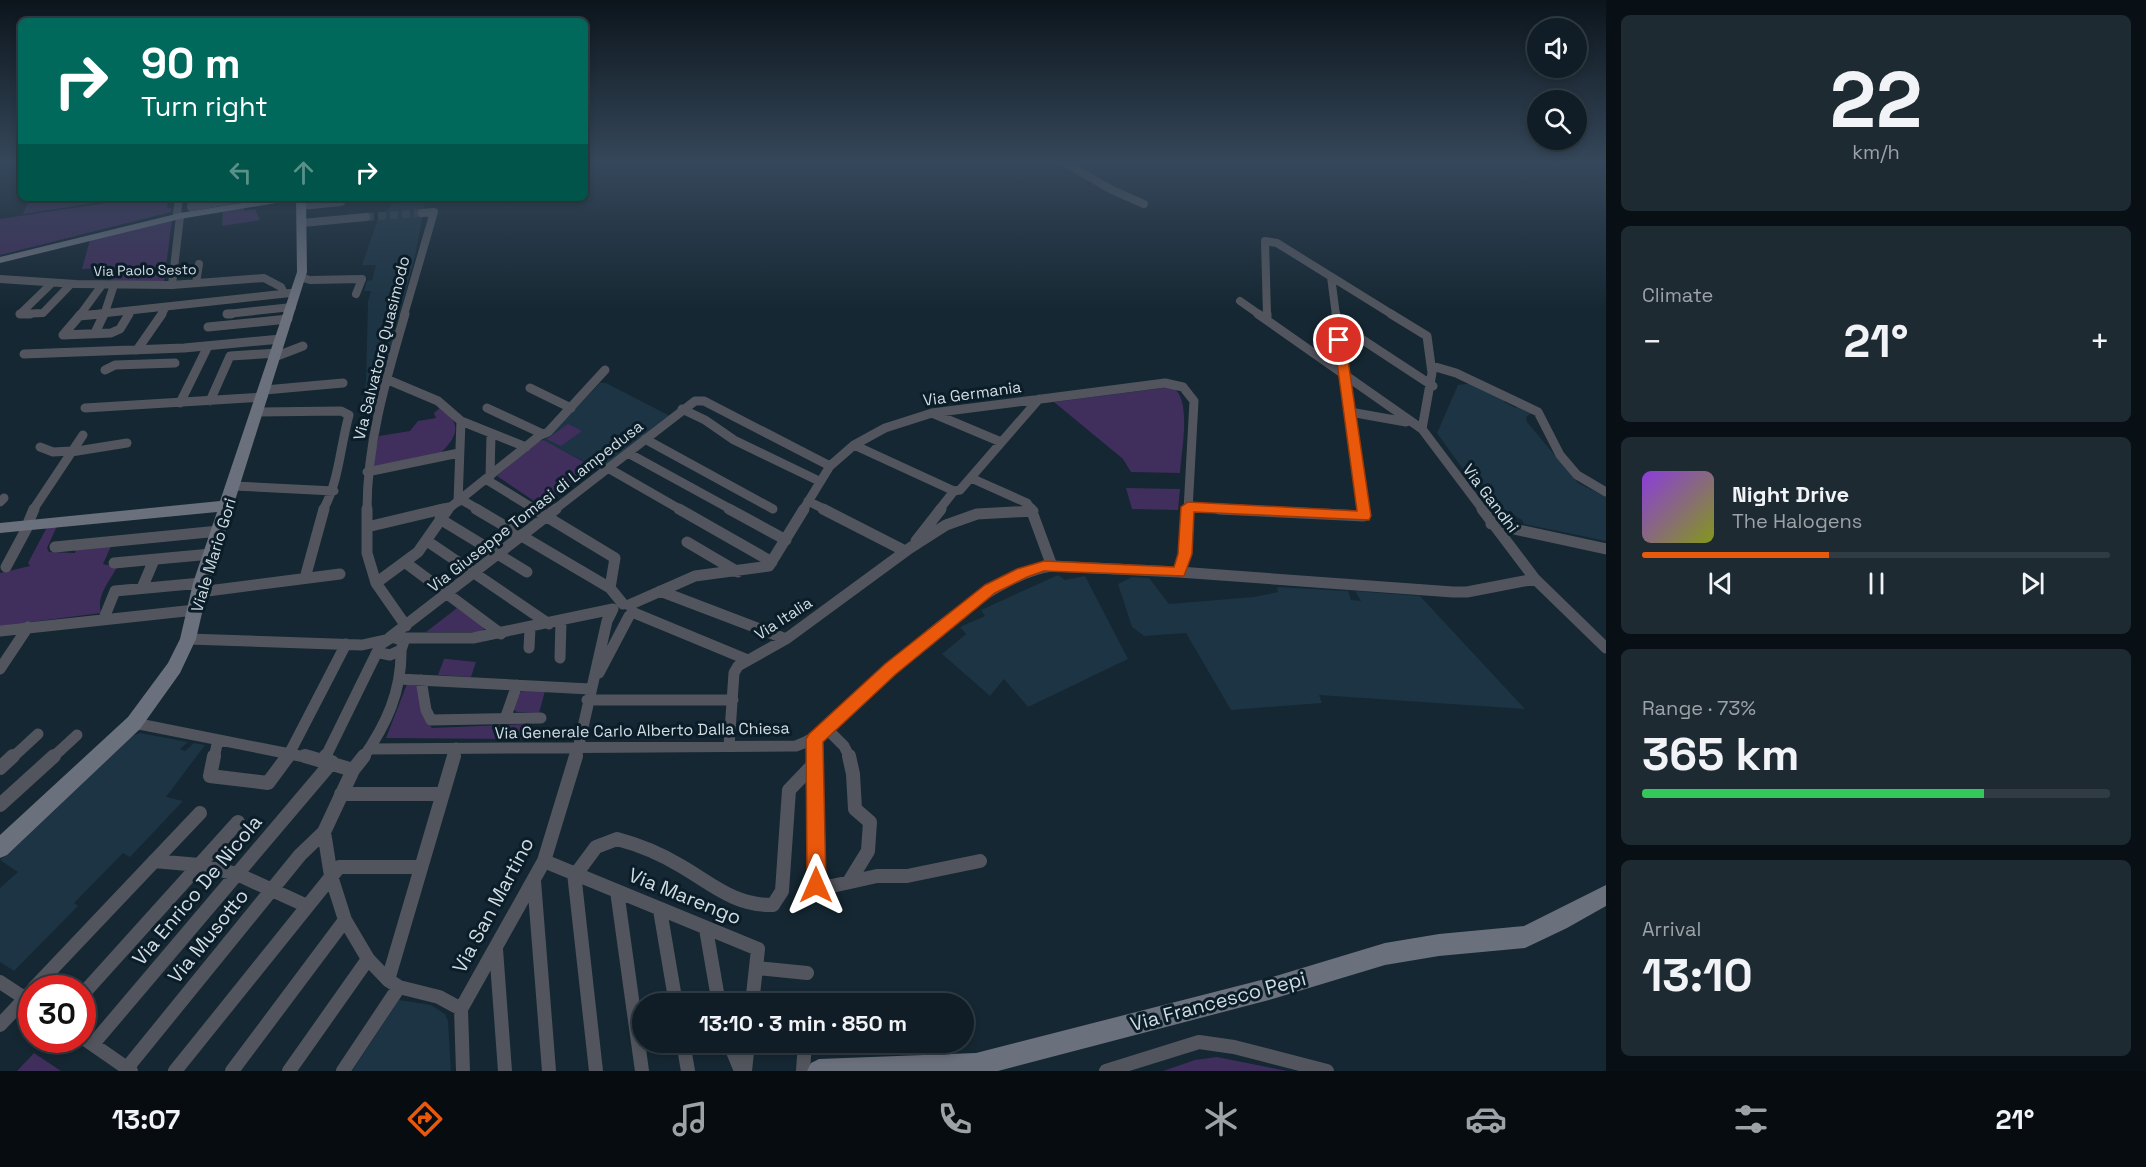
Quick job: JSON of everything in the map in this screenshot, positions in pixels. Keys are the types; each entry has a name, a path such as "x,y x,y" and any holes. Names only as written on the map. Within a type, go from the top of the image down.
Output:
{"main road":[{"path":"0,258 194,211"},
{"path":"178,214 199,211"},
{"name":"Viale Mario Gori","path":"0,848 134,723 174,668 188,639 211,554 279,349 296,290 301,211"},
{"path":"0,526 227,506"},
{"name":"Via Francesco Pepi","path":"819,1071 976,1065 1269,989 1385,954 1439,945 1525,937 1560,921 1606,895"}],"street":[{"path":"172,285 178,211"},
{"name":"Via Salvatore Quasimodo","path":"399,679 394,642 368,552 367,472 379,402 434,212 422,213"},
{"path":"302,223 366,217"},
{"path":"1267,321 1265,241 1277,243 1330,278 1427,336 1433,386 1417,426 1350,412"},
{"path":"196,283 199,264"},
{"name":"Via Paolo Sesto","path":"0,279 71,284 172,285 264,278 281,287 296,290"},
{"path":"1179,573 1185,554 1188,507 1364,516 1330,278"},
{"path":"227,314 324,279"},
{"path":"208,327 324,279 362,279 356,294"},
{"path":"52,283 20,314 43,313 71,284"},
{"path":"102,285 63,335 111,333 120,329 130,311"},
{"path":"95,333 105,314 114,285"},
{"path":"80,316 296,290"},
{"name":"Via Gandhi","path":"1240,301 1417,426 1535,579 1606,648"},
{"path":"137,350 166,307"},
{"path":"1337,322 1433,386"},
{"path":"24,354 208,346 279,349"},
{"path":"180,403 208,346"},
{"path":"210,400 230,356 303,346"},
{"path":"170,373 184,348"},
{"path":"105,370 115,365 175,363"},
{"path":"1408,369 1432,364 1538,412 1560,455 1577,475 1606,492"},
{"path":"376,583 406,563 427,541 440,519 456,503 543,434 571,408 605,370"},
{"path":"386,379 446,406 456,413 461,421 526,447"},
{"path":"262,400 343,383"},
{"name":"Via Germania","path":"772,562 830,466 854,446 885,428 932,413 1173,383 1183,387 1194,401 1188,507"},
{"path":"530,388 571,408"},
{"path":"854,446 954,491 960,490 1039,399"},
{"path":"85,408 210,400 262,400 348,413 333,482 334,491 323,510 304,578"},
{"path":"819,481 734,440 682,410 695,401 704,401 830,466"},
{"path":"487,408 543,434"},
{"name":"Via Giuseppe Tomasi di Lampedusa","path":"394,642 474,573 682,410"},
{"path":"932,413 1001,442"},
{"path":"456,503 461,421"},
{"path":"489,478 491,434"},
{"path":"6,567 29,524 35,506 82,435"},
{"path":"645,439 773,509"},
{"path":"40,447 53,452 72,452 127,443"},
{"path":"367,472 459,453"},
{"path":"628,453 786,540"},
{"path":"588,694 607,621 660,591 695,576 762,569 772,562 608,468"},
{"path":"971,477 1020,498 1033,511 1052,566"},
{"path":"489,478 546,517 615,558 610,588"},
{"path":"234,486 334,491"},
{"path":"908,550 954,491"},
{"path":"808,501 908,550"},
{"path":"367,527 456,503 522,536 610,588 623,610"},
{"path":"908,550 946,525 970,515 1033,511"},
{"path":"440,519 526,572"},
{"path":"1491,524 1606,549"},
{"path":"55,547 219,531"},
{"path":"427,541 555,623"},
{"path":"687,542 738,572"},
{"name":"Via Italia","path":"729,746 734,673 738,666 786,639 908,550"},
{"path":"114,563 211,554"},
{"path":"142,588 154,560"},
{"path":"406,563 501,634"},
{"name":"Via Generale Carlo Alberto Dalla Chiesa","path":"370,749 796,746 815,739 890,669 990,589 1035,568 1052,566 1179,573 1453,592 1467,592 1535,579"},
{"path":"104,618 115,591 201,587 340,573"},
{"path":"660,591 786,639"},
{"path":"0,631 195,610"},
{"path":"588,694 623,610"},
{"path":"188,639 370,644 431,637 474,638 623,610 748,660"},
{"path":"555,623 560,658"},
{"path":"0,669 28,627"},
{"path":"529,648 530,628"},
{"name":"Via Enrico De Nicola","path":"96,1032 237,874 328,761 363,683 394,642"},
{"path":"218,740 210,776 268,783 291,752 346,644"},
{"path":"463,1071 461,1009 439,997 394,984 368,959 345,920 331,876 324,832 353,770 370,749 399,679 517,685 588,694 733,700"},
{"path":"421,680 426,710 431,720 541,718"},
{"path":"505,719 517,685"},
{"name":"Via San Martino","path":"461,1009 544,861 579,748 588,694"},
{"path":"134,723 291,752 353,770"},
{"path":"827,729 841,739 847,747 853,765 855,809 870,822 868,851 849,883"},
{"path":"0,768 39,734"},
{"path":"0,804 77,735"},
{"path":"815,739 816,885 938,871 980,861"},
{"path":"343,1071 394,984 421,867 456,748"},
{"path":"596,1071 575,874 602,842 617,839 651,850 682,866 729,899 765,906 773,905 782,891 789,790 797,779 816,762"},
{"path":"341,794 443,794"},
{"path":"49,975 200,813"},
{"path":"96,980 237,822"},
{"name":"Via Musotto","path":"129,1070 300,855 324,832"},
{"path":"154,861 199,866 237,874 307,906"},
{"name":"Via Marengo","path":"544,861 758,949 753,993"},
{"path":"176,1071 339,867 421,867"},
{"path":"534,881 549,1071"},
{"path":"617,891 642,1071"},
{"path":"660,910 674,993"},
{"path":"232,1071 345,920"},
{"path":"706,929 717,993"},
{"path":"496,948 505,1071"},
{"path":"289,1071 368,959"},
{"path":"756,968 807,973"},
{"path":"0,982 18,990"},
{"path":"0,1025 18,1008"},
{"path":"1107,1071 1198,1042 1234,1047 1327,1071"},
{"path":"96,1047 129,1070"},
{"path":"685,1053 688,1071"},
{"path":"734,1053 743,1071"},
{"path":"743,1071 746,1053"},
{"path":"803,1071 804,1053"}],"shaded area":[{"path":"24,211 43,211 23,214"},
{"path":"53,211 171,211 0,255 0,219"},
{"path":"223,211 256,211 260,220 222,226"},
{"path":"386,211 424,211 415,256 385,370 371,411 359,412 366,383 368,301 371,291 364,291 367,281 372,280 376,265 362,265 378,219"},
{"path":"172,220 164,282 110,281 122,266 82,269 90,240"},
{"path":"600,383 606,383 670,416 600,470 544,440"},
{"path":"1474,383 1506,399 1504,402 1516,408 1519,405 1533,412 1526,417 1527,422 1578,483 1606,497 1606,541 1524,524 1522,520 1494,504 1488,504 1437,433 1458,385"},
{"path":"1171,387 1178,392 1184,412 1180,473 1131,472 1123,459 1054,402"},
{"path":"442,406 455,424 455,429 452,440 441,453 376,467 372,464 379,436 410,431 418,421 436,418 434,413"},
{"path":"568,424 582,431 561,446 547,439"},
{"path":"544,440 593,467 545,503 550,507 546,509 497,476 537,441"},
{"path":"1126,488 1180,489 1178,510 1132,509"},
{"path":"57,526 47,548 49,552 75,553 76,548 112,544 103,564 117,567 100,600 101,613 0,626 0,573 30,566 28,563 47,527"},
{"path":"1058,575 1065,580 1085,576 1128,659 1028,707 1004,679 990,696 942,654 966,634 960,627 985,616 981,610"},
{"path":"1132,577 1149,578 1169,604 1254,597 1278,592 1277,587 1348,591 1351,600 1361,601 1355,591 1420,596 1525,709 1319,695 1322,703 1231,710 1186,633 1144,636 1132,627 1118,584"},
{"path":"457,608 486,628 480,632 426,632"},
{"path":"444,659 476,662 471,677 438,675"},
{"path":"407,684 417,686 425,719 432,728 527,724 523,739 386,738"},
{"path":"523,691 545,691 539,713 517,712 513,709 517,694"},
{"path":"140,733 188,742 180,749 185,751 194,743 205,745 166,797 183,801 130,857 123,853 74,903 78,906 14,971 0,962 0,888 18,872 0,860 132,736"},
{"path":"399,1000 431,1005 445,1014 448,1021 451,1071 352,1071"},
{"path":"34,1053 61,1071 17,1071"},
{"path":"1217,1057 1287,1071 1163,1071 1195,1060"}],"tunnel":[{"path":"366,217 422,213"}],"route":[{"path":"816,885 815,739 890,669 990,589 1022,573 1044,566 1179,573 1185,554 1188,507 1364,516 1339,340"}]}
